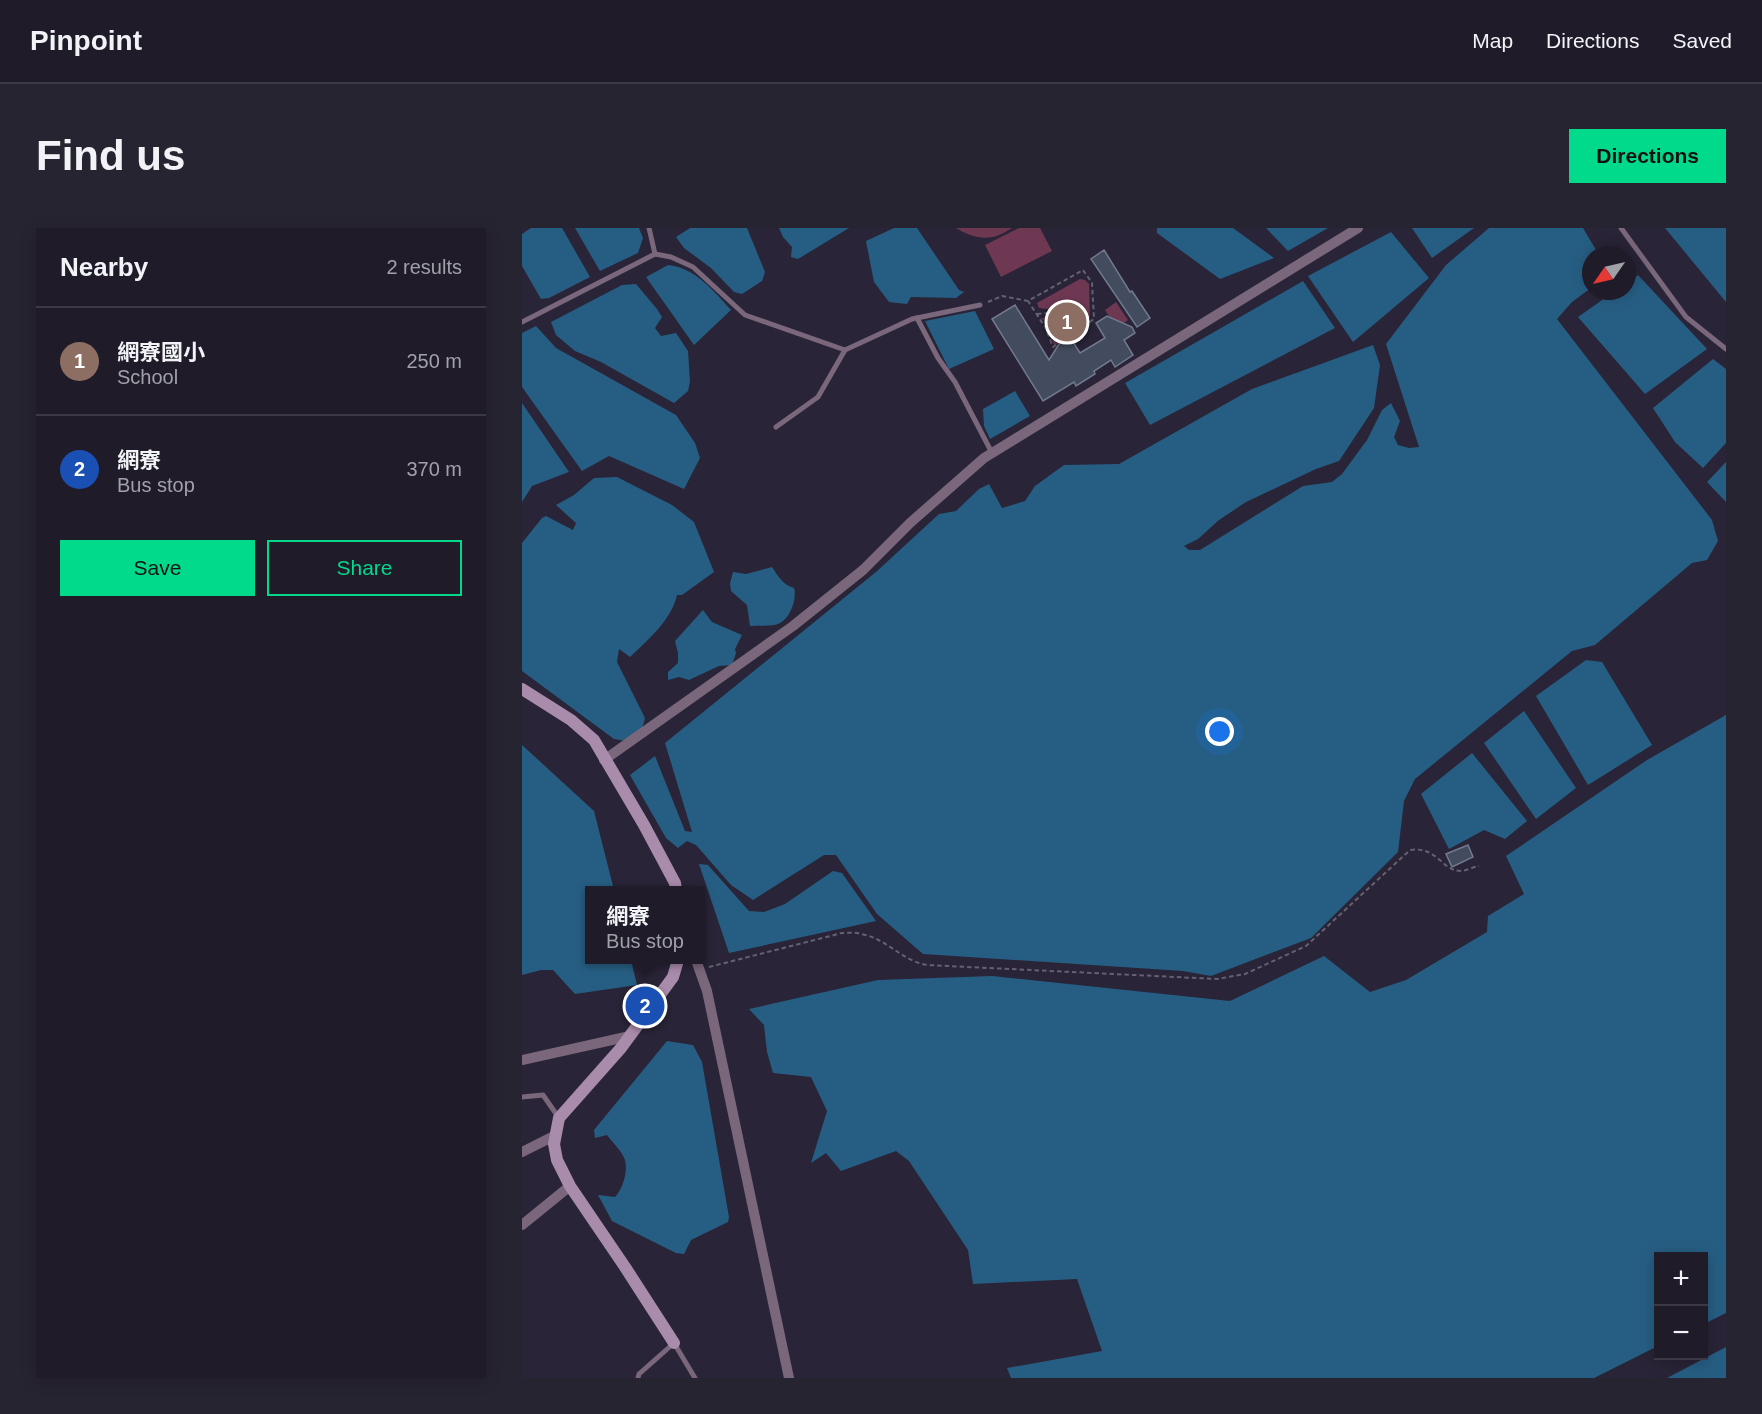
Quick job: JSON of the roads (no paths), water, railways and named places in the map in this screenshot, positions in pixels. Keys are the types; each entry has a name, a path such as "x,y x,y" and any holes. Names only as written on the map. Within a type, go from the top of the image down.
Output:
{"main road":[{"path":"522,689 571,720 594,740 644,825 675,886"},
{"path":"674,1344 570,1186 557,1160 554,1144 559,1118 630,1036 673,977 677,964"}],"street":[{"path":"604,760 802,619 863,570 910,523 992,453 1358,228"},
{"path":"698,964 712,1014 789,1378"},
{"path":"522,1060 630,1036"},
{"path":"522,1152 556,1135"},
{"path":"522,1225 570,1186"}],"lane":[{"path":"649,228 656,254"},
{"path":"1621,228 1686,317 1726,348"},
{"path":"522,322 656,254 671,257 693,267 745,315 845,350"},
{"path":"776,427 818,397 845,350 917,318 980,305"},
{"path":"917,318 992,453"},
{"path":"522,1097 543,1095 559,1118"},
{"path":"638,1378 639,1374 674,1344 695,1378"}],"water":[{"path":"531,228 562,228 590,277 549,298 541,299 522,266 522,234"},
{"path":"575,228 639,228 643,238 638,253 600,271"},
{"path":"690,228 747,228 765,272 762,281 742,294 734,292 711,268 684,248 676,237"},
{"path":"779,228 849,228 798,259 791,257 792,247"},
{"path":"894,228 917,228 959,290 964,292 956,298 911,297 907,304 889,302 874,282 866,241"},
{"path":"1157,228 1233,228 1274,258 1220,279 1157,233"},
{"path":"1266,228 1328,228 1288,251"},
{"path":"1412,228 1474,228 1432,258"},
{"path":"1489,228 1583,228 1594,246 1582,246 1582,295 1557,319 1712,520 1718,541 1707,560 1692,563 1595,645 1572,651 1415,779 1404,801 1398,852 1311,938 1211,976 1183,971 923,954 877,914 836,855 824,855 753,900 731,885 696,845 687,841 678,848 666,838 630,775 655,756 685,831 692,832 665,743 876,572 939,514 956,511 979,489 989,484 1002,508 1025,501 1035,486 1064,465 1119,464 1252,389 1373,345 1380,365 1374,408 1339,461 1316,469 1246,502 1219,520 1198,539 1184,546 1189,550 1200,550 1303,486 1332,482 1342,474 1367,440 1382,410 1391,403 1400,421 1394,437 1398,445 1409,448 1419,447 1386,344 1446,265"},
{"path":"1665,228 1726,228 1726,302"},
{"path":"1391,232 1429,278 1353,342 1308,276"},
{"path":"668,265 695,275 731,310 694,345 646,277"},
{"path":"1638,275 1707,349 1645,394 1578,317 1602,300 1636,300 1636,276"},
{"path":"1303,281 1335,328 1150,425 1125,383"},
{"path":"636,284 662,317 655,328 661,336 676,333 688,351 690,382 688,391 674,403 601,362 575,351 556,335 551,322 622,285"},
{"path":"975,311 994,349 949,369 925,321"},
{"path":"536,326 556,348 676,415 695,443 700,458 684,489 609,456 582,471 522,387 522,333"},
{"path":"1713,359 1726,369 1726,443 1703,468 1675,442 1653,408"},
{"path":"1015,391 1030,416 990,439 984,426 983,409"},
{"path":"522,403 569,472 532,486 522,502"},
{"path":"1726,462 1726,502 1707,482"},
{"path":"617,477 672,505 694,522 714,572 682,595 677,595 665,621 630,657 619,649 617,662 645,718 642,729 626,741 614,739 522,671 522,543 546,516 573,530 576,523 556,505 574,495 594,478"},
{"path":"772,567 784,582 794,588 795,597 792,607 780,623 750,626 747,605 731,591 730,583 733,572 746,574"},
{"path":"703,610 712,622 742,635 735,649 732,665 719,666 689,680 679,677 668,680 668,672 678,663 675,641"},
{"path":"1586,660 1602,662 1652,745 1588,785 1536,696"},
{"path":"1524,711 1576,788 1536,819 1484,743"},
{"path":"1726,715 1726,1313 1708,1322 1708,1252 1654,1252 1654,1348 1594,1378 1011,1378 1007,1368 1102,1351 1077,1279 973,1284 968,1250 909,1161 896,1151 841,1171 826,1153 811,1163 827,1111 811,1077 773,1073 767,1052 764,1025 749,1009 878,980 992,976 1230,1001 1324,956 1370,992 1406,980 1487,932 1488,916 1524,894 1506,856 1647,760"},
{"path":"522,745 594,811 613,886 585,886 585,964 632,964 637,985 575,994 553,970 541,970 522,975"},
{"path":"1472,753 1527,821 1505,839 1484,830 1449,849 1421,794"},
{"path":"699,864 708,865 749,911 764,912 785,904 833,871 842,873 876,921 729,953"},
{"path":"667,1041 693,1045 702,1062 729,1217 728,1222 691,1240 684,1254 676,1253 612,1221 598,1195 615,1197 618,1194 626,1164 622,1153 607,1135 595,1138 594,1130"},
{"path":"1726,1347 1726,1378 1667,1378 1701,1360 1708,1360 1708,1356"}],"place":[{"name":"網寮國小","path":"1067,322"},
{"name":"網寮","path":"645,1006"}]}
